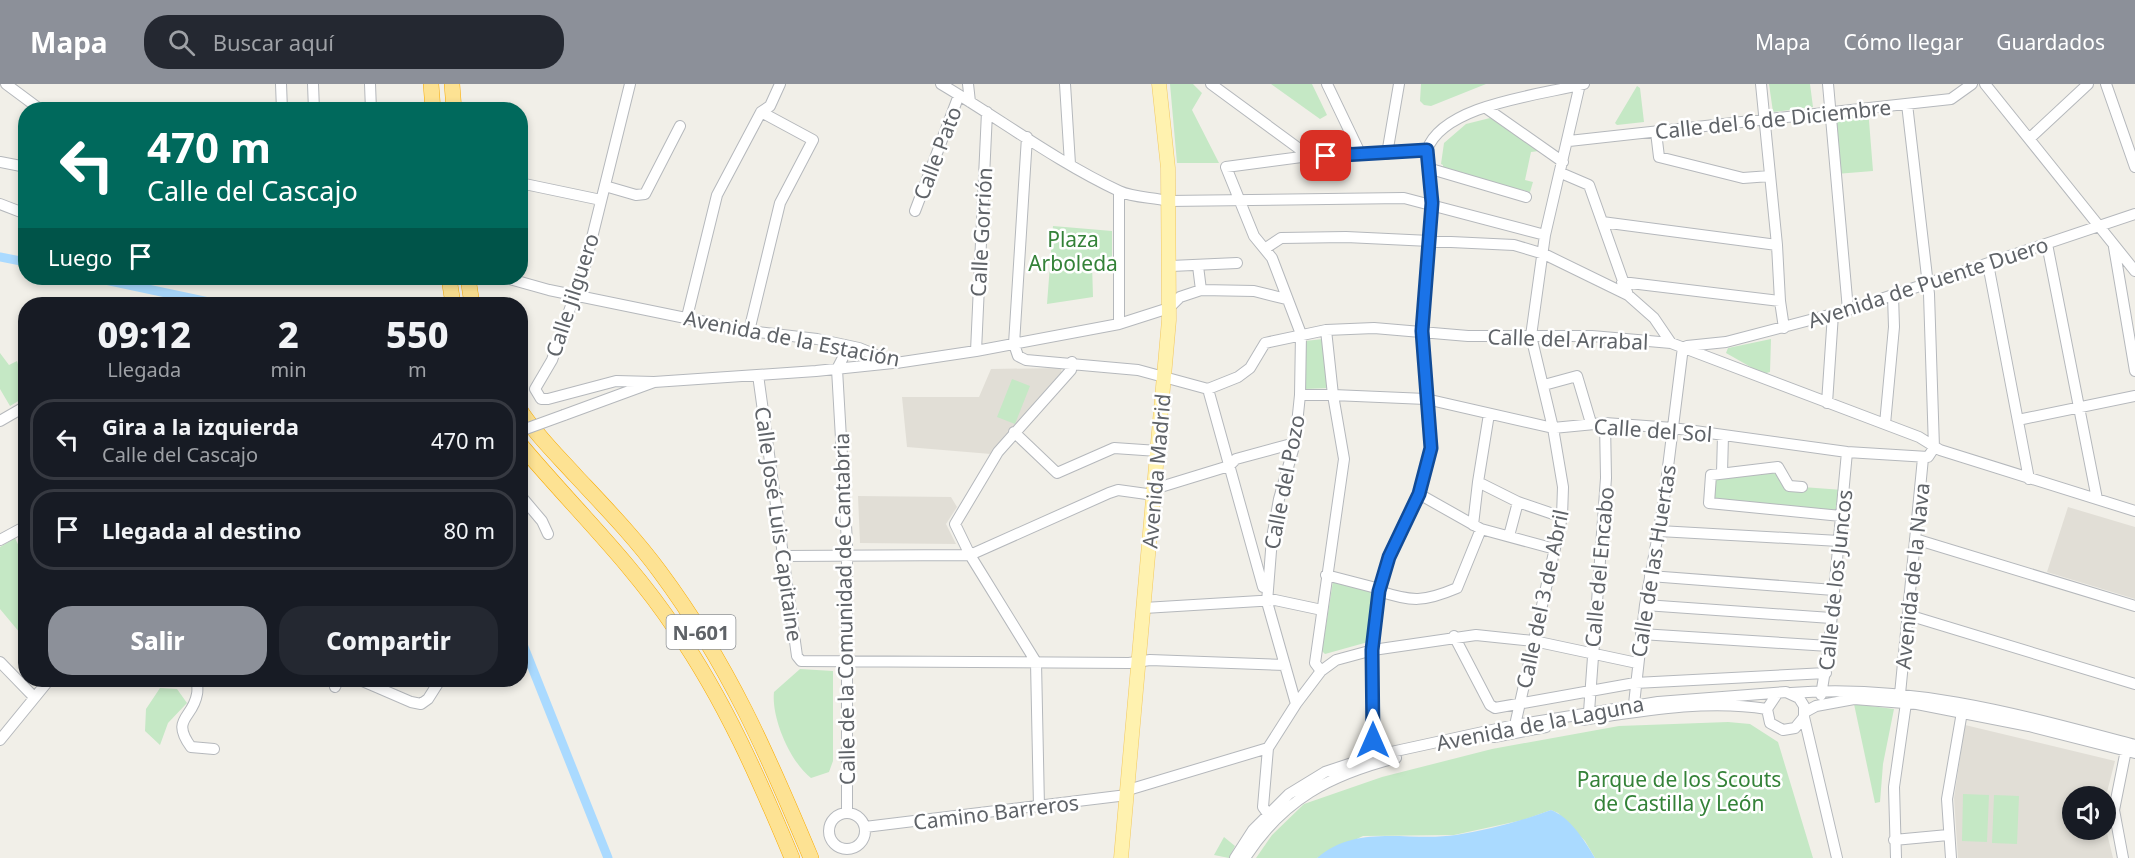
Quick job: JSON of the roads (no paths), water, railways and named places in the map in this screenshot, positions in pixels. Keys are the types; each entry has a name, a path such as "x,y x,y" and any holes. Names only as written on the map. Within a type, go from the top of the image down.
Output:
{"highway":[{"path":"431,84 432,102"},
{"path":"452,84 453,102"},
{"name":"N-601","path":"528,421 541,438 619,522 659,571 697,625 732,681 762,741 811,858"},
{"name":"N-601","path":"528,453 628,565 676,629 737,733 792,858"}],"main road":[{"name":"Avenida Madrid","path":"1121,858 1169,308 1171,267 1168,168 1159,84"}],"street":[{"path":"6,84 30,102"},
{"path":"281,84 282,102"},
{"path":"313,84 314,102"},
{"path":"370,84 371,102"},
{"name":"Calle Jilguero","path":"630,84 576,294 552,360 535,389 541,399 616,381 654,382"},
{"path":"687,317 717,195 761,112 771,106 780,84"},
{"path":"941,84 1119,192 1168,201 1387,197 1432,203 1545,234"},
{"path":"968,84 970,102"},
{"path":"1065,84 1070,164"},
{"path":"1211,84 1309,156"},
{"path":"1327,84 1361,155"},
{"path":"1387,154 1399,84"},
{"path":"1373,756 1372,650 1379,590 1389,557 1419,494 1431,448 1422,331 1432,203 1431,169 1427,150 1440,129 1460,116 1581,84"},
{"name":"Calle del 3 de Abril","path":"1515,725 1562,517 1563,487 1553,428 1531,336 1545,234 1581,84"},
{"path":"1761,84 1784,328"},
{"path":"1828,84 1848,309"},
{"name":"Calle del 6 de Diciembre","path":"1569,141 1952,99 1972,84"},
{"path":"1985,84 2135,271"},
{"path":"2030,138 2088,84"},
{"path":"2106,84 2135,167"},
{"name":"Calle Pato","path":"915,211 959,95"},
{"path":"1907,104 1928,284 1934,448 1932,454 1923,458"},
{"path":"1486,108 1589,185 1628,295"},
{"path":"749,331 780,203 813,140 761,112"},
{"name":"Calle Gorrión","path":"976,351 987,112"},
{"path":"604,186 645,195 680,126"},
{"path":"1656,132 1659,157 1743,178 1770,176"},
{"path":"1027,136 1014,344 1018,356 1026,360 1072,362 1138,370 1208,388 1229,466 1263,570 1267,602 1296,704"},
{"path":"1301,334 1266,248 1254,236 1226,167 1309,156 1387,154 1427,150"},
{"path":"0,162 18,165"},
{"path":"1431,169 1526,197"},
{"path":"528,185 601,200"},
{"path":"1119,192 1119,324"},
{"path":"0,204 18,211"},
{"name":"Avenida de Puente Duero","path":"1683,347 1720,343 1833,314 2135,214"},
{"path":"1602,222 1777,245"},
{"path":"1266,248 1281,237 1514,245 1544,254 1628,295 1654,318 1671,343"},
{"path":"2047,244 2097,499"},
{"path":"2113,244 2135,371"},
{"path":"1171,267 1237,263"},
{"path":"1988,264 2029,479"},
{"path":"1198,267 1201,290"},
{"path":"1622,282 1780,301"},
{"name":"Avenida de la Estación","path":"528,283 749,331 817,339 849,346 896,363 976,351 1119,324 1169,308 1180,297 1201,290 1254,291 1286,299"},
{"path":"1885,424 1894,327 1893,296"},
{"path":"1827,403 1833,314"},
{"name":"Calle del Arrabal","path":"1208,388 1238,378 1250,368 1265,343 1326,330 1374,328 1468,336 1592,336 1671,343 1714,357 1919,437 1934,448 2135,511"},
{"path":"1321,671 1315,663 1344,459 1333,395 1326,330"},
{"name":"Calle del Pozo","path":"1263,570 1279,499 1295,443 1300,395 1301,334"},
{"path":"1714,357 1720,343"},
{"path":"837,369 849,346"},
{"name":"Calle de las Huertas","path":"1634,704 1637,663 1659,531 1683,347"},
{"path":"1038,807 1036,662 970,555 955,524 956,518 998,452 1071,370 1072,362"},
{"path":"528,428 654,382 896,363"},
{"name":"Calle de la Comunidad de Cantabria","path":"837,369 848,555 846,813"},
{"name":"Calle José Luis Capitaine","path":"758,375 797,656 805,663 1139,661 1285,665"},
{"path":"1544,385 1577,376 1591,423"},
{"name":"Calle del Sol","path":"1300,395 1426,399 1553,428 1591,423 1673,428 1847,452 1923,458"},
{"path":"2018,420 2135,396"},
{"path":"0,421 18,411"},
{"path":"1326,575 1409,601 1433,598 1457,588 1477,527 1478,482 1489,414"},
{"name":"Calle del Encabo","path":"1589,711 1606,478 1605,423"},
{"path":"1014,432 1057,473 1114,448 1158,451"},
{"path":"1722,473 1723,435"},
{"path":"784,556 970,555 1109,492 1118,490 1154,492 1229,466 1236,459 1295,443"},
{"name":"Calle de los Juncos","path":"1816,706 1823,690 1826,673 1847,452"},
{"name":"Avenida de la Nava","path":"1896,858 1894,787 1923,458"},
{"path":"1802,487 1789,486 1778,467 1722,473 1711,475 1709,503 1841,516"},
{"path":"1478,482 1518,502 1562,517"},
{"path":"1419,494 1477,527 1555,549"},
{"path":"1509,536 1518,502"},
{"path":"528,505 542,522 548,534"},
{"path":"0,540 18,530"},
{"path":"1659,531 1839,541"},
{"path":"1915,539 2135,606"},
{"path":"1650,576 1834,590"},
{"path":"1144,608 1275,600 1322,610"},
{"path":"1645,605 1831,618"},
{"path":"1908,615 2135,684"},
{"path":"1270,818 1263,807 1268,748 1296,704 1321,671 1336,660 1372,650 1476,634 1534,641 1637,663"},
{"path":"1641,634 1829,646"},
{"name":"Avenida de la Laguna","path":"1454,636 1490,705 1495,708 1635,683 1826,673"},
{"path":"0,662 18,681"},
{"path":"1667,682 1668,701"},
{"path":"24,687 34,697"},
{"path":"0,740 43,687"},
{"path":"197,687 197,695 183,720 182,734 191,747 214,749"},
{"path":"376,687 421,704 428,699 436,687"},
{"path":"1810,744 1790,730 1778,729 1770,723 1767,709 1777,694 1823,690 2023,716 2132,749"},
{"path":"1791,693 1799,698 1805,714 1837,858"},
{"name":"Avenida de la Laguna","path":"1245,858 1287,795 1326,772 1373,756 1515,725 1634,704 1777,694"},
{"path":"1790,730 1801,723 1805,714 1816,706 1854,699 1903,699 2132,749"},
{"name":"Avenida de la Laguna","path":"1236,858 1253,830 1312,789 1337,777 1394,758 1552,725 1645,711 1715,706 1767,709"},
{"path":"1951,858 1947,799 1962,712"},
{"name":"Camino Barreros","path":"865,826 1038,807 1127,793 1268,748"},
{"path":"2123,858 2114,810 2132,749"},
{"path":"1265,788 1270,795 1280,798 1287,795"},
{"path":"846,813 858,816 865,826 864,837 853,853 841,848 830,836 833,820 846,813"},
{"path":"1894,840 1948,835"}],"water":[{"path":"1551,810 1571,824 1595,858 1317,858 1333,847 1366,837 1456,835 1505,825"}],"waterway":[{"path":"0,257 18,260"},
{"path":"129,285 185,297"},
{"path":"528,657 608,858"}],"park label":[{"name":"Plaza Arboleda","path":"1073,251"},
{"name":"Parque de los Scouts de Castilla y León","path":"1679,791"}]}
